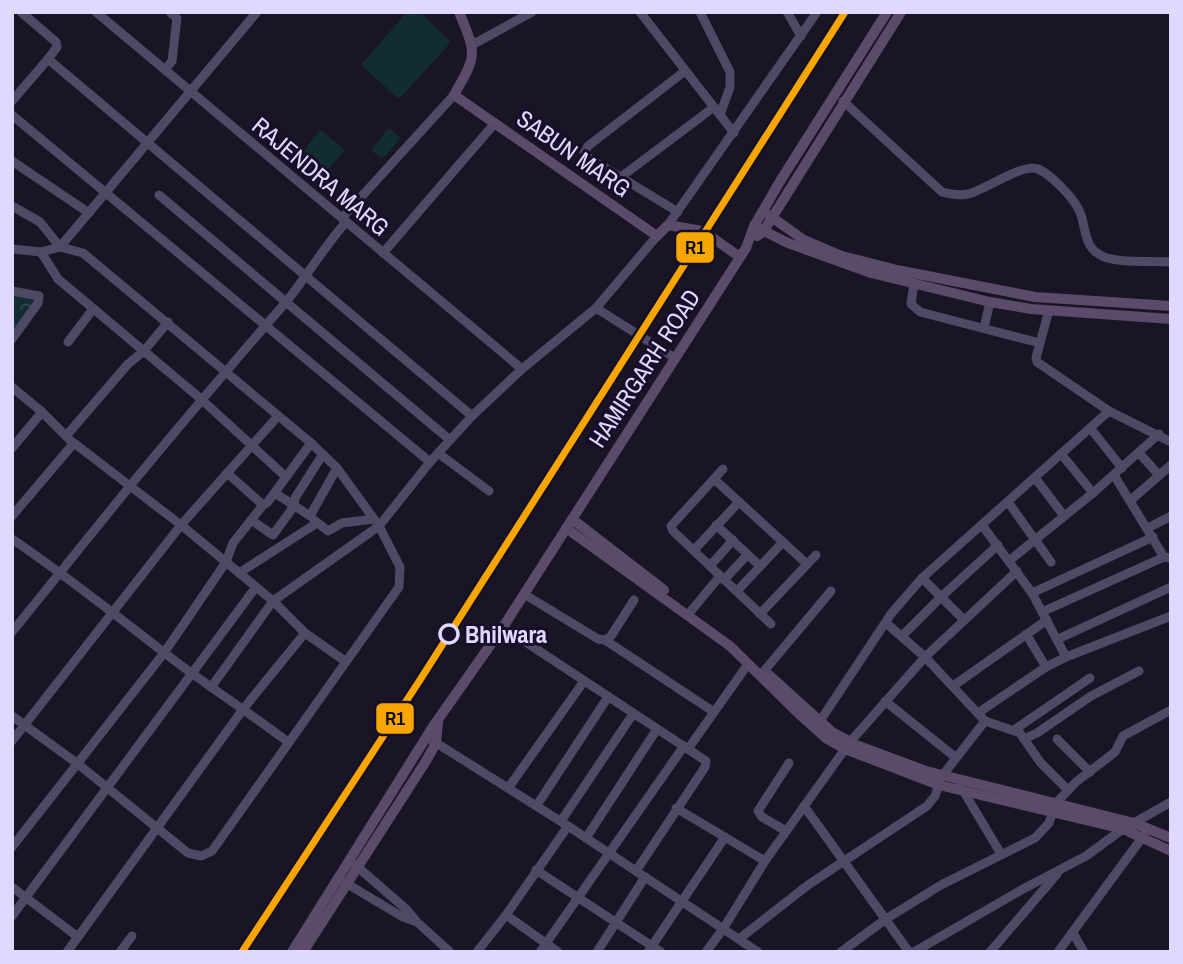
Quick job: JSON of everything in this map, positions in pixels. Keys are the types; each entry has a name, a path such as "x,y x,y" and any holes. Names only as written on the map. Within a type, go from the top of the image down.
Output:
{"main road":[{"path":"454,95 471,65 472,46 459,12"},
{"path":"887,12 759,229 824,257 871,273 990,302 1049,310 1171,319"},
{"path":"768,213 901,12"},
{"name":"SABUN MARG","path":"454,95 657,236"},
{"path":"768,213 804,240 842,256 897,270 1035,297 1171,306"},
{"path":"657,236 668,225 706,234 740,257"},
{"name":"HAMIRGARH ROAD","path":"432,740 438,722 503,627 759,229"},
{"path":"569,524 691,611 764,671 848,746"},
{"path":"569,524 730,646 818,731 848,746 963,790 1134,823 1171,850"},
{"path":"292,952 426,761 432,740"},
{"path":"941,780 957,779 1123,830 1171,838"},
{"path":"303,952 342,881"}],"street":[{"path":"12,101 57,47 56,42 21,12"},
{"name":"RAJENDRA MARG","path":"96,12 522,369"},
{"path":"165,70 172,61 177,18 170,12"},
{"path":"60,247 257,12"},
{"path":"472,46 532,12"},
{"path":"640,12 734,133"},
{"path":"621,177 717,111 730,87 730,72 700,12"},
{"path":"787,12 801,36"},
{"path":"668,225 817,12"},
{"path":"48,59 472,416"},
{"path":"678,212 586,156 586,149 685,71"},
{"path":"12,632 201,399 228,372 307,277 344,220 454,95"},
{"path":"844,101 942,192 954,195 970,193 1021,170 1040,170 1074,200 1081,214 1087,242 1097,253 1123,262 1171,262"},
{"path":"12,115 430,462"},
{"path":"383,253 495,123"},
{"path":"12,161 89,213"},
{"path":"159,195 450,440"},
{"path":"12,206 40,222 60,247"},
{"path":"212,686 273,601 377,523 472,416 522,369 596,308 657,236"},
{"path":"12,249 41,252 60,247 83,253 168,322 337,468 377,523 400,567 399,587 212,851 201,856 187,853 78,764 12,716"},
{"path":"41,252 58,279 201,399 286,477"},
{"path":"914,284 912,307 919,312 1041,343"},
{"path":"12,291 39,296 38,303 12,339"},
{"path":"984,328 990,302"},
{"path":"596,308 675,358"},
{"path":"68,342 93,309"},
{"path":"1049,310 1036,358 1042,367 1110,411 1171,442"},
{"path":"12,516 128,364 144,351 168,322"},
{"path":"12,387 70,440 181,525 273,601 304,633 345,661"},
{"path":"820,721 887,622 922,578 1110,411"},
{"path":"12,448 41,412"},
{"path":"12,741 181,525 278,415"},
{"path":"953,686 1026,634 1044,616 1167,557 1150,533 1118,471 1091,429"},
{"path":"1010,560 1093,493 1159,434"},
{"path":"12,847 164,653 226,562 233,544 311,443"},
{"path":"438,453 489,491"},
{"path":"1139,453 1158,475"},
{"path":"251,520 272,534 294,506 295,498 323,454"},
{"path":"1062,455 1093,493"},
{"path":"1131,500 1171,465"},
{"path":"239,573 314,519 337,468"},
{"path":"723,469 671,526 673,531 771,624"},
{"path":"227,473 263,505"},
{"path":"714,479 807,565"},
{"path":"1036,479 1064,516"},
{"path":"275,492 328,531 342,523 377,523"},
{"path":"694,550 739,502"},
{"path":"1008,502 1051,562"},
{"path":"1032,593 1150,533 1171,516"},
{"path":"716,525 760,566"},
{"path":"982,525 1032,593 1066,657"},
{"path":"12,539 288,742"},
{"path":"710,566 733,540"},
{"path":"737,591 783,542"},
{"path":"902,636 998,545"},
{"path":"691,611 747,555"},
{"path":"760,614 816,555"},
{"path":"706,952 765,861 848,746 925,657 1017,571"},
{"path":"922,578 964,620"},
{"path":"12,916 256,587"},
{"path":"1058,639 1171,587"},
{"path":"764,671 831,590"},
{"path":"524,594 598,639 605,640 715,712"},
{"path":"605,640 611,636 634,600"},
{"path":"978,713 1046,667 1066,657 1171,617"},
{"path":"887,622 925,657 985,721 1014,730 1024,739 1040,762 1068,790"},
{"path":"503,627 706,761 705,767 636,871"},
{"path":"67,952 244,708 304,633"},
{"path":"1026,634 1046,667"},
{"path":"543,948 608,852 715,712 748,664"},
{"path":"1024,739 1038,733 1091,696 1139,671"},
{"path":"1014,730 1090,678"},
{"path":"509,788 583,681"},
{"path":"537,805 608,698"},
{"path":"885,701 955,757"},
{"path":"841,952 886,919 941,885 1035,838 1043,831 1054,808 1068,790 1115,752 1126,733 1171,710"},
{"path":"477,952 536,870 633,714"},
{"path":"739,939 779,906 927,806 955,757 985,721"},
{"path":"586,838 657,729"},
{"path":"1057,739 1090,772"},
{"path":"432,740 537,805 758,952"},
{"path":"786,831 762,817 758,811 789,763"},
{"path":"957,779 1000,854"},
{"path":"804,806 911,952 1086,856 1134,823 1171,802"},
{"path":"676,808 765,861"},
{"path":"1058,952 1146,833"},
{"path":"650,949 725,837"},
{"path":"354,864 450,952"},
{"path":"536,870 616,921 650,949 662,952"},
{"path":"990,952 1061,870"},
{"path":"597,952 645,877"},
{"path":"342,881 401,916 416,921"},
{"path":"12,887 78,937"},
{"path":"506,915 543,948 558,952"},
{"path":"1073,933 1084,952"},
{"path":"120,952 132,936"},
{"path":"432,952 440,943"}],"green space":[{"path":"407,12 420,12 451,42 399,99 361,65"},
{"path":"389,128 401,138 382,159 371,150"},
{"path":"321,130 345,150 315,184 292,164"},
{"path":"12,294 37,297 12,333"}],"transit line":[{"name":"R1","path":"242,952 420,680 845,12"}],"place":[{"name":"Bhilwara","path":"449,634"}]}
